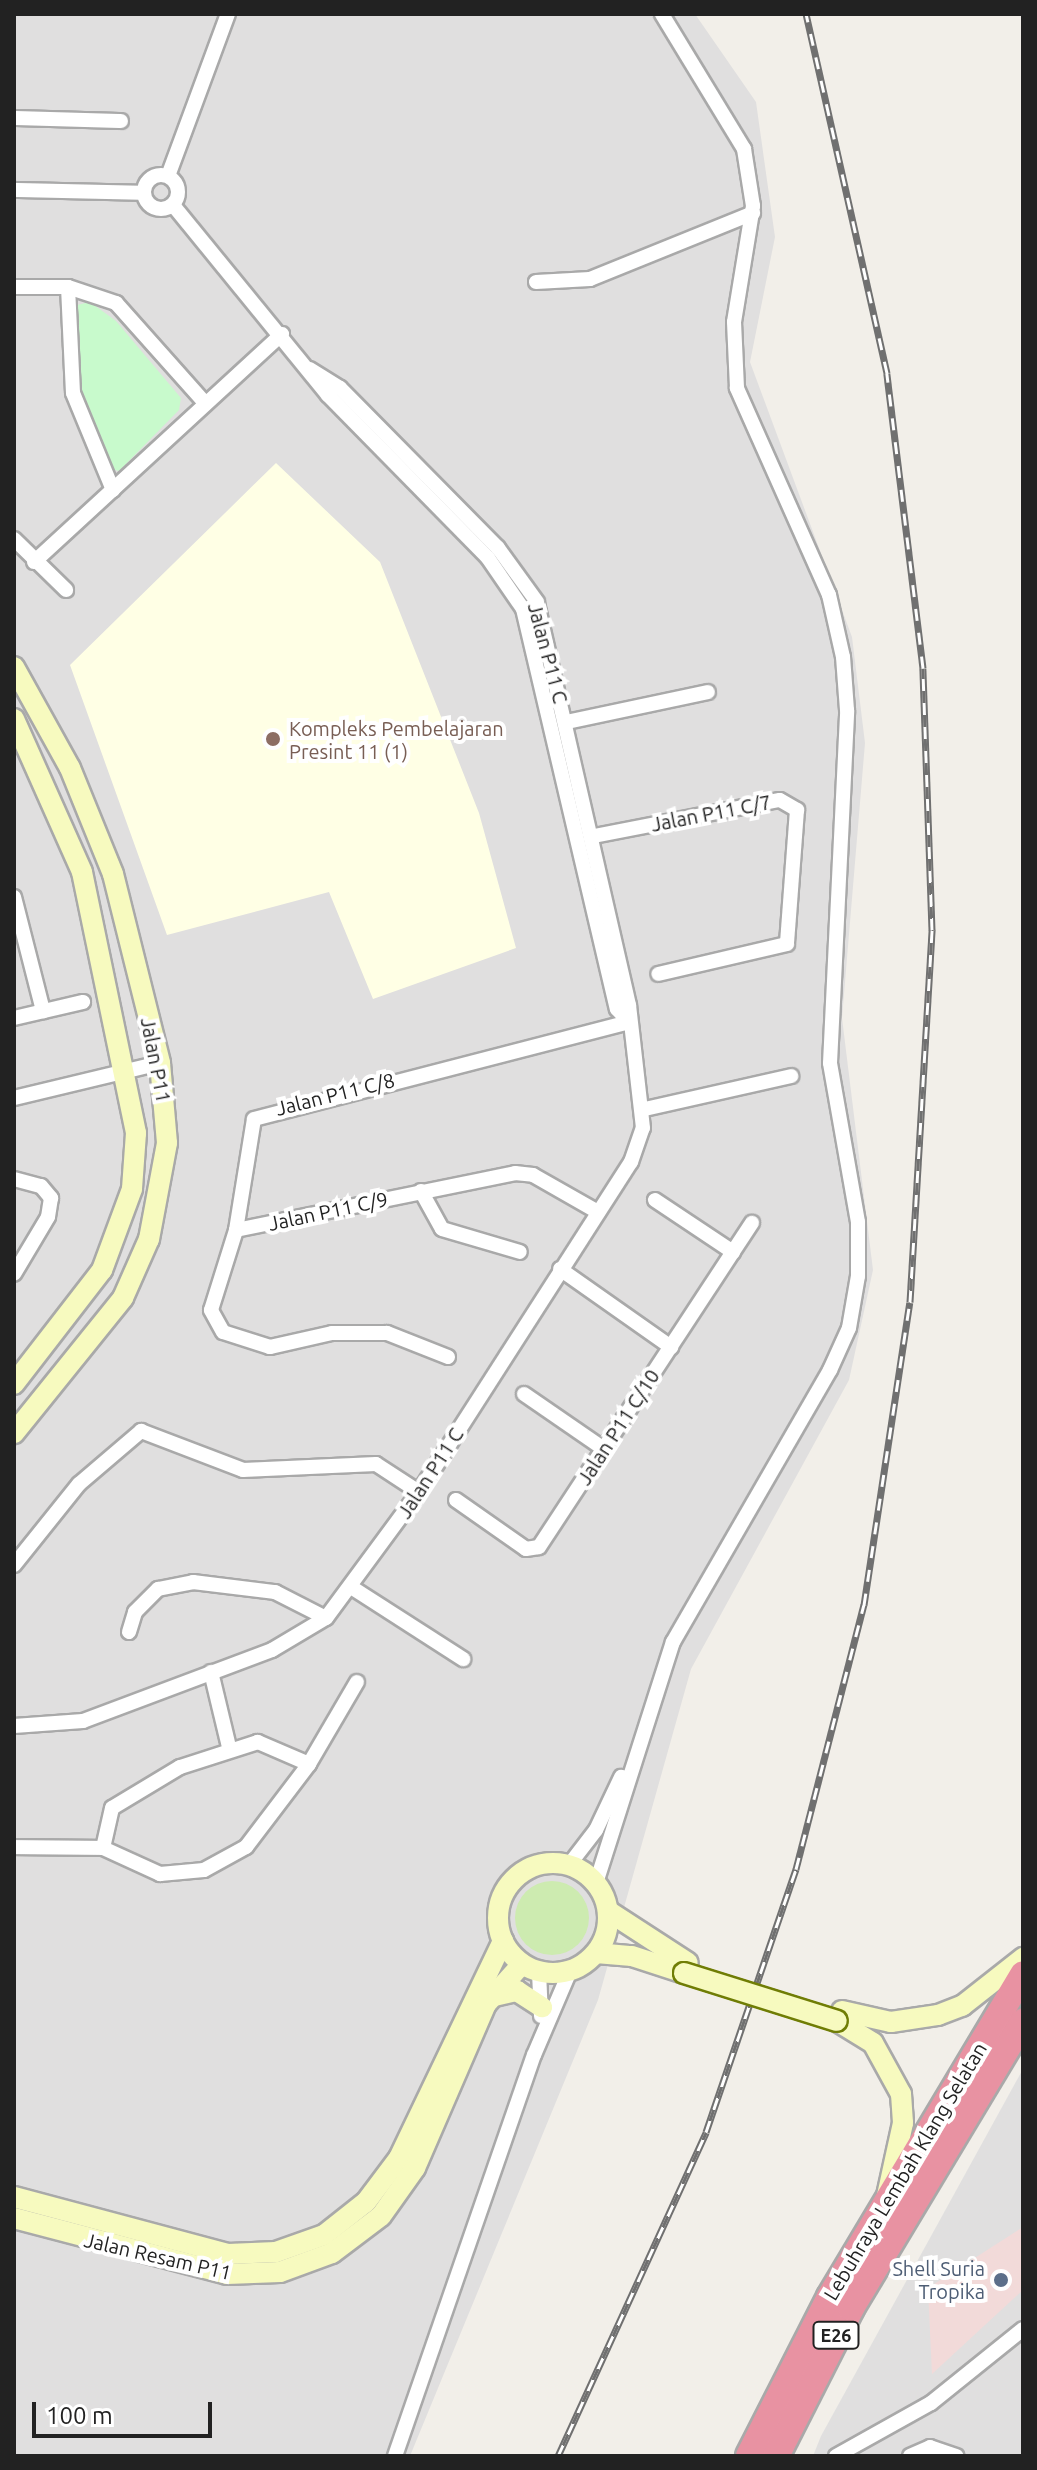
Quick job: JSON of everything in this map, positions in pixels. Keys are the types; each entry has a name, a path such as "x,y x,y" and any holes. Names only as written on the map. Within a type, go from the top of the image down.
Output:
{"highway":[{"name":"Lebuhraya Lembah Klang Selatan","path":"749,2456 885,2204 1023,1974"},
{"name":"Lebuhraya Lembah Klang Selatan","path":"776,2456 851,2308 1023,2022"}],"main road":[{"name":"Jalan P11","path":"14,667 70,768 113,874 160,1063 167,1143 138,1268 90,1346 14,1433"},
{"name":"Jalan P11","path":"14,719 72,844 128,1068 136,1162 115,1242 71,1318 14,1384"},
{"path":"608,1911 596,1953 570,1971 530,1968 503,1941 499,1910 512,1882 538,1865 569,1865 596,1883 608,1911 686,1968"},
{"name":"Jalan Resam P11","path":"14,2197 228,2254 276,2252 324,2235 366,2202 399,2158 503,1941"},
{"path":"596,1953 632,1956 686,1968 840,2016 891,2022 938,2015 962,2006 1023,1958"},
{"name":"Jalan Resam P11","path":"14,2218 227,2274 280,2272 332,2253 381,2216 415,2168 490,1997 530,1968"},
{"path":"490,1997 517,1991 542,2007"},
{"path":"840,2016 873,2043 901,2094 903,2123 885,2204"}],"street":[{"path":"168,176 228,14"},
{"path":"569,1865 596,1830 632,1751 673,1642 830,1370 849,1328 858,1276 858,1222 830,1063 847,710 843,657 829,595 737,388 734,322 753,213 751,179 731,117 662,14"},
{"path":"14,118 121,121"},
{"path":"144,193 152,177 168,176"},
{"path":"144,193 154,209 173,205 178,189 168,176"},
{"path":"14,190 144,193"},
{"name":"Jalan P11 C","path":"173,205 310,369 488,558 523,609 617,1009 629,1022"},
{"path":"536,282 579,283 753,213"},
{"path":"14,287 68,287 116,303 205,403"},
{"path":"68,287 73,393 113,490"},
{"path":"34,562 282,334"},
{"name":"Jalan P11 C","path":"14,1726 83,1721 272,1650 326,1618 354,1589 419,1492 631,1162 645,1109 594,836 544,619 528,587 340,388 310,369"},
{"path":"14,539 34,562 66,590"},
{"path":"567,722 708,692"},
{"name":"Jalan P11 C/7","path":"594,836 780,800 797,810 787,944 658,974"},
{"path":"14,897 43,1011"},
{"path":"14,1018 83,1002"},
{"name":"Jalan P11 C/8","path":"448,1357 387,1333 332,1333 270,1347 223,1332 211,1310 236,1230 249,1127 261,1112 629,1022"},
{"path":"14,1098 128,1068 160,1063"},
{"path":"645,1109 791,1076"},
{"name":"Jalan P11 C/9","path":"236,1230 524,1173 598,1212"},
{"path":"14,1179 41,1186 51,1198 48,1217 14,1274"},
{"path":"421,1191 442,1229 520,1252"},
{"path":"655,1200 733,1252"},
{"name":"Jalan P11 C/10","path":"456,1500 526,1549 539,1547 752,1223"},
{"path":"560,1269 671,1347"},
{"path":"524,1394 604,1449"},
{"path":"14,1565 79,1484 141,1431 243,1470 376,1464 419,1492"},
{"path":"129,1632 146,1599 193,1582 275,1592 326,1618"},
{"path":"354,1589 463,1659"},
{"path":"211,1672 229,1747"},
{"path":"14,1847 103,1848 160,1874 204,1870 261,1834 309,1764 357,1682"},
{"path":"103,1848 105,1821 124,1797 229,1747 272,1743 309,1764"},
{"path":"596,1883 632,1751"},
{"path":"530,1968 542,2007 534,2055"},
{"path":"395,2456 534,2055 570,1971"},
{"path":"836,2456 931,2403 1023,2329"},
{"path":"1003,2345 1023,2339"},
{"path":"910,2456 930,2447 956,2456"}],"shaded area":[{"path":"14,14 695,14 756,102 775,237 750,362 852,637 865,743 842,1018 873,1270 849,1380 691,1669 598,2000 410,2456 14,2456"},
{"name":"Kompleks Pembelajaran Presint 11 (1)","path":"276,463 380,562 479,813 516,948 373,999 329,892 167,935 70,665"},
{"path":"1023,2069 1023,2456 813,2456 821,2436"},
{"path":"1023,2227 1023,2290 932,2374 928,2288"}],"green space":[{"path":"90,302 116,321 181,398 179,410 119,471 108,468 77,391 77,305"},
{"path":"552,1881 573,1887 583,1897 589,1918 583,1939 573,1949 552,1955 531,1949 521,1939 515,1918 521,1897 531,1887"}],"railway":[{"path":"558,2456 706,2132 796,1869 864,1605 910,1302 932,930 923,668 887,373 806,14"}],"place":[{"name":"Kompleks Pembelajaran Presint 11 (1)","path":"273,739"},
{"name":"Shell Suria Tropika","path":"1001,2280"}]}
